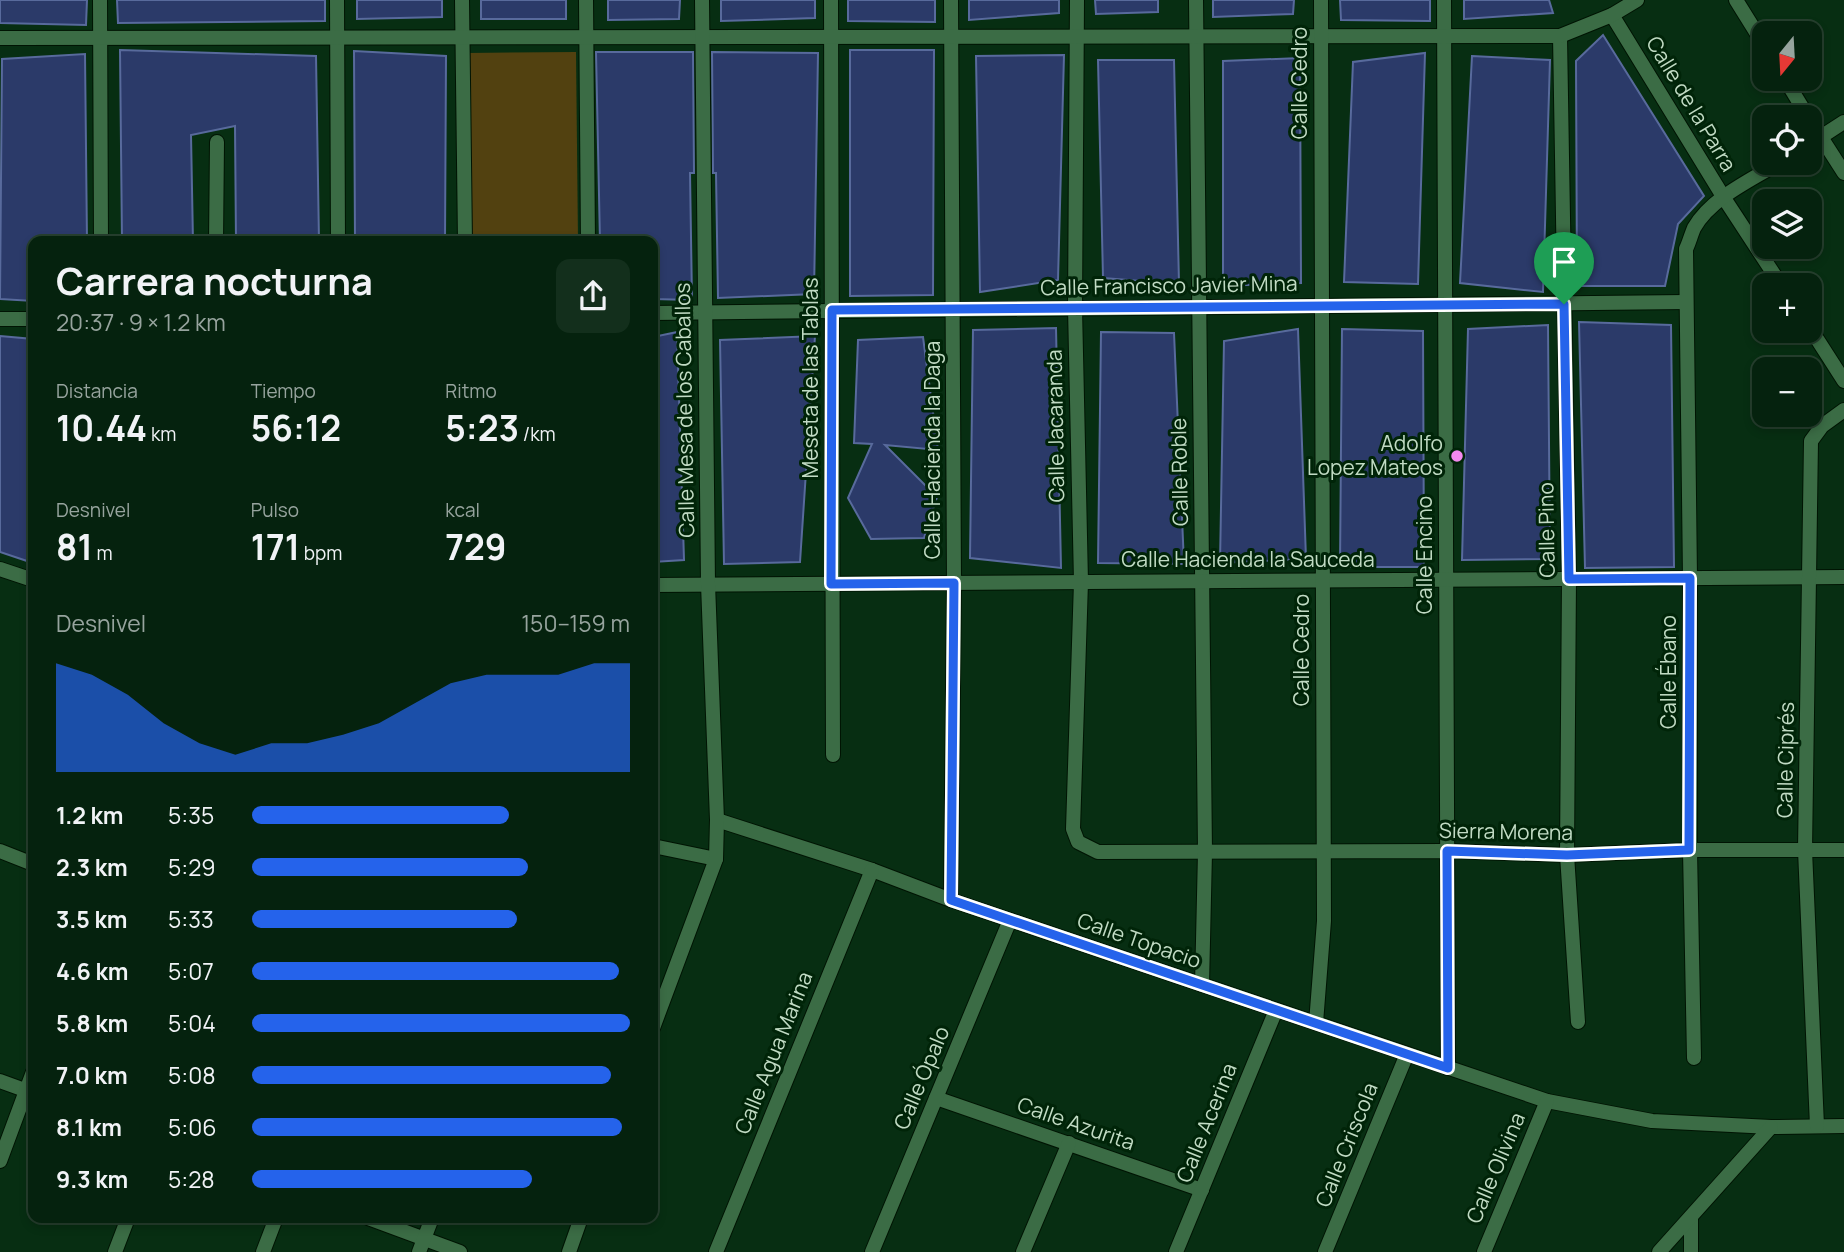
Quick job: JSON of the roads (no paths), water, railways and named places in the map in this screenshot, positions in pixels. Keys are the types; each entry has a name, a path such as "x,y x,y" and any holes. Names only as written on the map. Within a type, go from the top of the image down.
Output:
{"street":[{"path":"100,0 100,236"},
{"path":"337,0 338,236"},
{"path":"462,0 465,236"},
{"path":"586,0 588,236"},
{"name":"Calle Mesa de los Caballos","path":"658,1015 716,859 717,820 708,584 702,0"},
{"name":"Meseta de las Tablas","path":"831,0 833,755"},
{"name":"Calle Hacienda la Daga","path":"951,0 954,583 951,900"},
{"name":"Calle Jacaranda","path":"1077,0 1075,308 1081,582 1073,829 1078,842 1085,846"},
{"name":"Calle Roble","path":"1196,0 1205,852 1202,985"},
{"name":"Calle Cedro","path":"1316,1023 1324,921 1321,0"},
{"name":"Calle Encino","path":"1444,0 1448,1068"},
{"path":"0,38 188,40 462,36 1560,36 1612,15 1637,0"},
{"path":"1736,0 1752,26"},
{"name":"Calle de la Parra","path":"1612,15 1773,273"},
{"name":"Calle Pino","path":"1560,36 1569,579 1567,855 1578,1022"},
{"path":"1822,136 1844,122"},
{"path":"216,236 217,142"},
{"path":"1822,149 1844,173"},
{"name":"Calle Ébano","path":"1694,1058 1689,850 1690,578 1686,250 1694,229 1703,216 1724,198 1760,175"},
{"name":"Calle Francisco Javier Mina","path":"658,313 1686,302"},
{"path":"0,319 28,319"},
{"path":"1820,343 1844,381"},
{"name":"Calle Ciprés","path":"1817,1126 1805,850 1811,441 1822,426 1844,410"},
{"path":"0,569 28,578"},
{"name":"Calle Hacienda la Sauceda","path":"658,585 1844,577"},
{"name":"Calle Topacio","path":"717,820 872,870 951,900 1547,1101 1653,1121 1771,1127 1844,1126"},
{"name":"Sierra Morena","path":"1085,846 1098,852 1447,851 1567,855 1689,850 1844,850"},
{"path":"658,847 716,859"},
{"path":"0,851 28,862"},
{"name":"Calle Agua Marina","path":"716,1252 872,870"},
{"name":"Calle Ópalo","path":"872,1252 1010,919"},
{"name":"Calle Acerina","path":"1176,1252 1276,1010"},
{"name":"Calle Criscola","path":"1325,1252 1407,1054"},
{"path":"0,1082 28,1091"},
{"path":"0,1161 28,1097"},
{"name":"Calle Azurita","path":"936,1098 1202,1190"},
{"name":"Calle Olivina","path":"1484,1252 1547,1101"},
{"path":"1659,1252 1771,1127"},
{"path":"1023,1252 1069,1143"},
{"path":"1691,1217 1691,1252"},
{"path":"115,1252 126,1223"},
{"path":"263,1252 274,1223"},
{"path":"378,1223 421,1245 460,1252"},
{"path":"421,1245 430,1223"},
{"path":"569,1252 580,1223"}],"place":[{"name":"Adolfo Lopez Mateos","path":"1457,456"}]}
